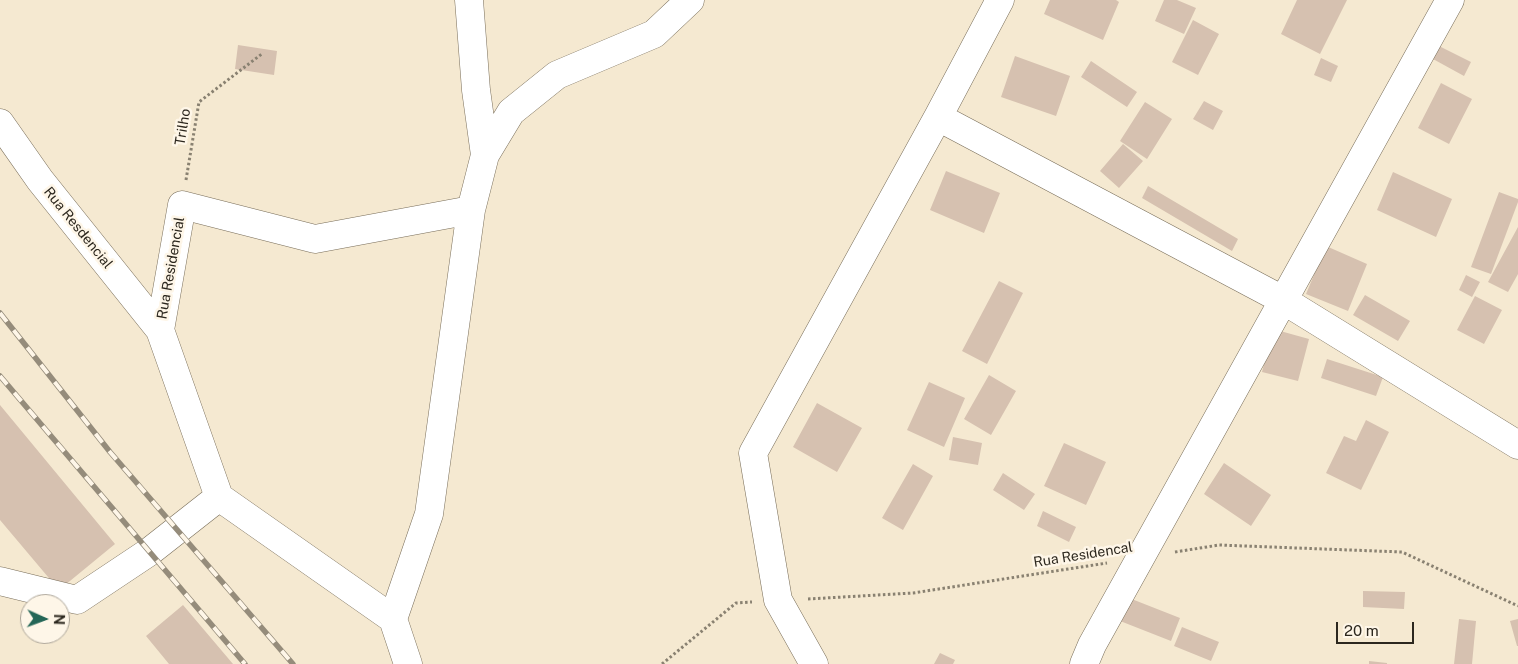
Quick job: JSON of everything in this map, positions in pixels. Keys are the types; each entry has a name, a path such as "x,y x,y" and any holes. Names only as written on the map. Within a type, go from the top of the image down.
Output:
{"street":[{"path":"468,0 476,90 485,155"},
{"path":"392,619 429,514 471,210 485,155 511,112 557,75 654,34 690,0"},
{"path":"814,664 778,600 753,453 938,117 1000,0"},
{"path":"1084,664 1092,645 1450,0"},
{"path":"938,117 1283,300 1518,445"},
{"name":"Rua Resdencial","path":"0,123 40,180 160,330"},
{"name":"Rua Residencial","path":"219,497 160,330 182,205 315,239 471,210"},
{"path":"0,581 77,600 131,564 219,497 392,619 408,664"}],"path":[{"name":"Trilho","path":"182,205 199,102 263,53"},
{"name":"Rua Residencal","path":"662,664 736,603 913,593 1219,545 1402,552 1518,606"}],"building":[{"path":"1050,0 1116,0 1119,2 1103,40 1044,14"},
{"path":"1164,0 1177,0 1196,8 1184,34 1155,21"},
{"path":"1297,0 1347,0 1320,54 1281,34"},
{"path":"1193,20 1219,34 1198,75 1172,62"},
{"path":"238,45 277,51 274,75 235,69"},
{"path":"1439,46 1471,62 1464,76 1433,59"},
{"path":"1015,56 1070,76 1056,116 1001,97"},
{"path":"1321,58 1338,66 1331,82 1314,75"},
{"path":"1091,61 1137,92 1127,107 1081,77"},
{"path":"1441,83 1472,99 1449,144 1418,128"},
{"path":"1204,101 1223,111 1213,130 1193,119"},
{"path":"1145,102 1172,119 1147,159 1120,141"},
{"path":"1123,144 1143,161 1119,188 1100,171"},
{"path":"946,171 1000,193 984,233 930,210"},
{"path":"1393,172 1452,199 1436,237 1377,210"},
{"path":"1148,186 1238,239 1232,251 1142,198"},
{"path":"1499,192 1518,199 1518,202 1491,274 1471,267"},
{"path":"1518,227 1518,274 1508,292 1488,282"},
{"path":"1326,246 1367,264 1348,311 1306,294"},
{"path":"1466,275 1480,282 1472,297 1459,290"},
{"path":"999,281 1023,293 987,364 962,351"},
{"path":"1365,295 1410,321 1398,341 1353,315"},
{"path":"1475,296 1502,310 1484,344 1457,330"},
{"path":"1273,329 1309,339 1298,381 1262,372"},
{"path":"1327,359 1383,377 1376,396 1321,378"},
{"path":"989,375 1016,391 991,435 964,419"},
{"path":"929,382 965,398 944,447 907,430"},
{"path":"817,403 862,428 837,472 793,447"},
{"path":"0,405 115,544 59,590 0,520"},
{"path":"1366,420 1389,432 1361,490 1326,473 1344,436 1356,441"},
{"path":"953,437 982,443 978,465 949,460"},
{"path":"1064,443 1106,462 1086,505 1044,486"},
{"path":"1224,463 1271,495 1251,526 1204,494"},
{"path":"913,464 933,476 903,530 882,518"},
{"path":"1003,473 1035,494 1024,510 993,490"},
{"path":"1043,511 1076,527 1069,542 1037,526"},
{"path":"1363,591 1405,592 1404,609 1363,607"},
{"path":"1124,596 1180,618 1171,641 1115,619"},
{"path":"183,605 233,664 169,664 146,636"},
{"path":"1459,619 1476,621 1472,664 1454,664"},
{"path":"1518,619 1518,646 1517,646 1510,621"},
{"path":"1182,627 1219,642 1211,661 1174,646"},
{"path":"940,653 955,660 953,664 934,664"},
{"path":"1369,661 1387,663 1387,664 1369,664"}],"railway":[{"path":"0,313 110,452 293,664"},
{"path":"0,376 245,664"}]}
